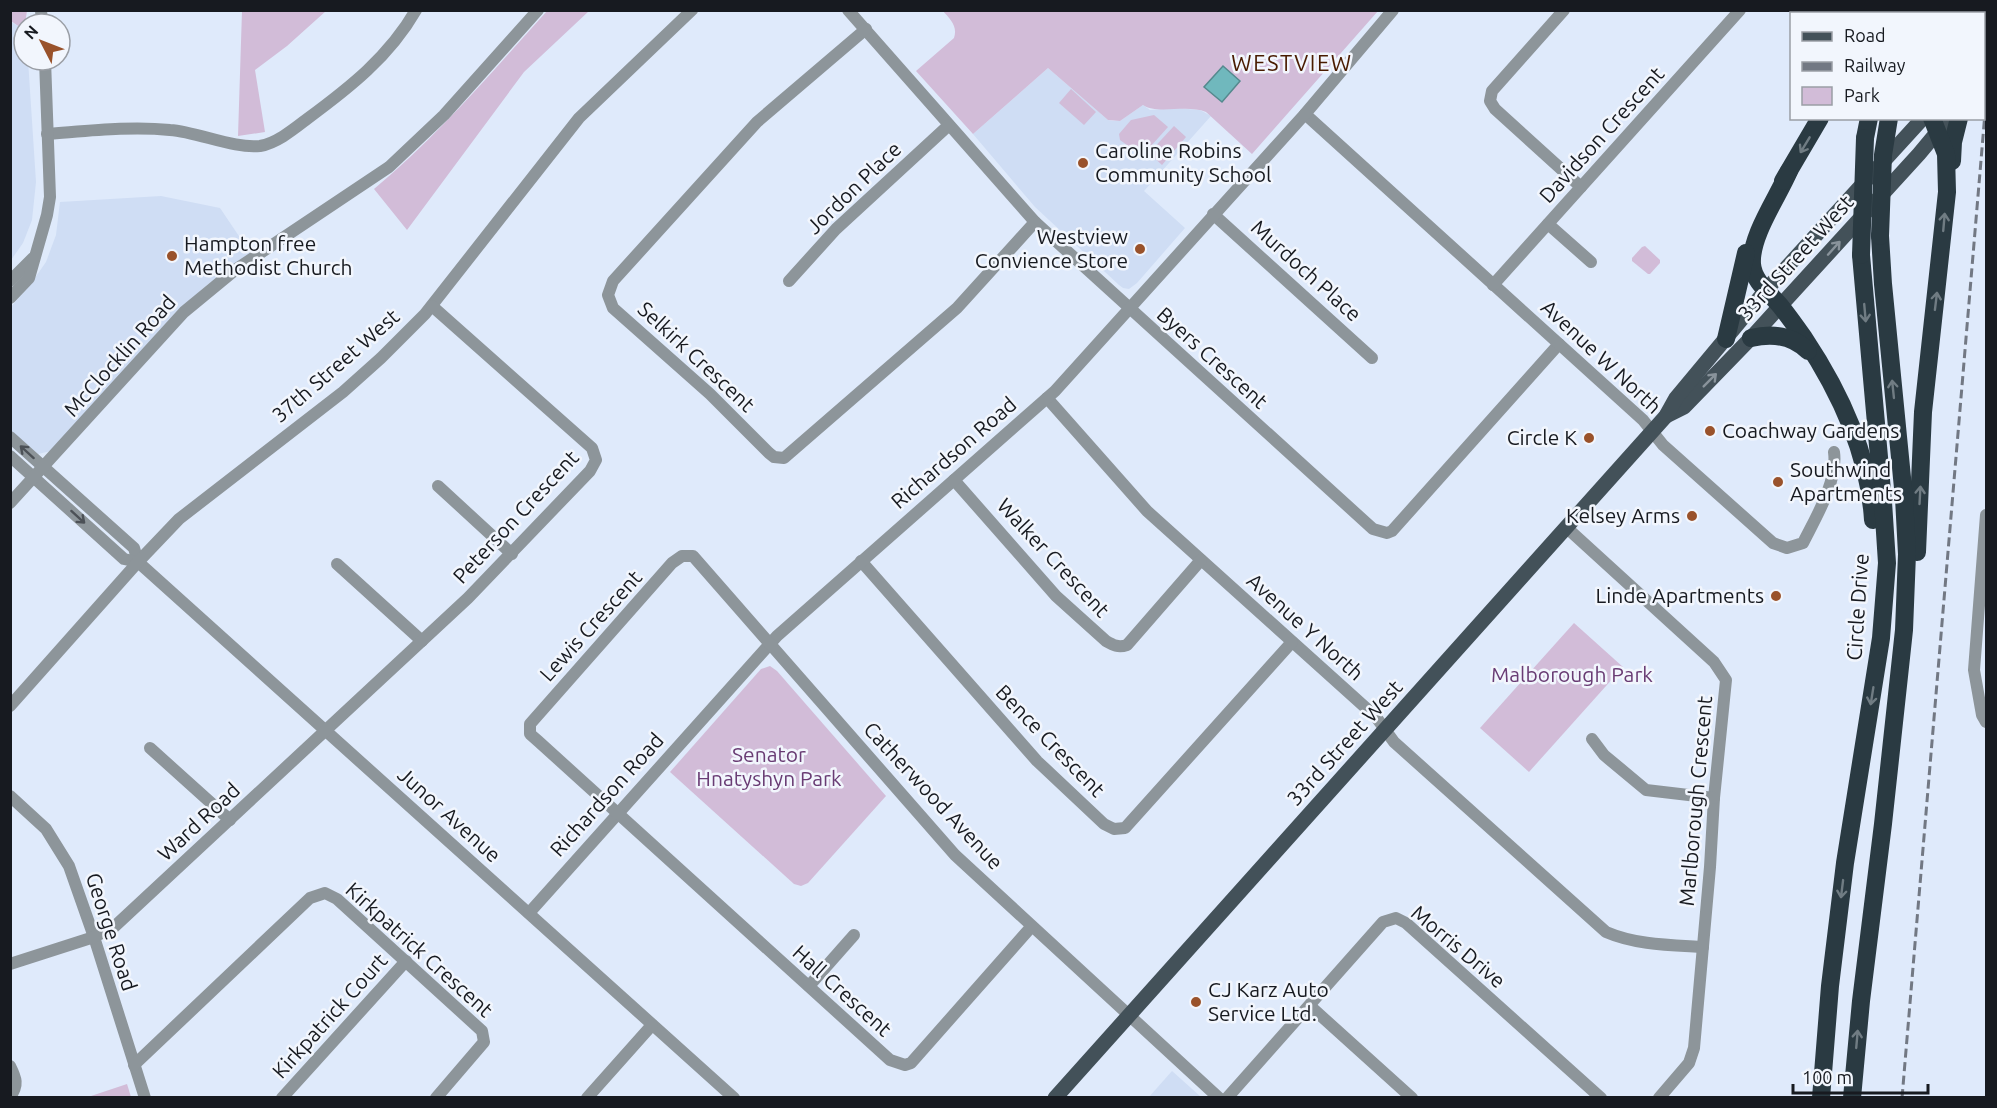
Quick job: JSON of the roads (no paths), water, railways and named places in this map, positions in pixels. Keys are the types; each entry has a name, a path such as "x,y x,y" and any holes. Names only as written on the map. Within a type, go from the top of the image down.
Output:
{"highway":[{"path":"1726,339 1750,243 1819,120"},
{"name":"Circle Drive","path":"1821,1098 1830,986 1845,863 1881,638 1887,562 1861,255 1865,138 1869,120"},
{"path":"1852,1098 1904,630 1906,554 1904,498 1880,236 1883,155 1889,120"},
{"path":"1883,824 1912,645 1923,412 1953,142 1958,120"},
{"path":"1940,123 1946,154 1947,192"},
{"path":"1789,171 1759,232 1752,256 1753,271 1781,307 1821,366 1850,423 1861,452 1873,512 1881,638"},
{"path":"1751,338 1770,334 1792,340 1806,348 1821,366"}],"main road":[{"name":"33rd Street West","path":"1055,1098 1567,528 1666,416 1676,398 1766,290 1921,120"},
{"name":"33rd Street West","path":"1666,416 1684,407 1781,307 1940,123"}],"street":[{"path":"47,134 156,129 185,132 246,146 267,144 298,126 357,82 386,52 416,10"},
{"name":"McClocklin Road","path":"10,503 184,312 235,270 389,166 444,115 538,10"},
{"name":"37th Street West","path":"10,706 138,562 189,510 364,374 432,306 579,118 692,10"},
{"name":"Byers Crescent","path":"848,10 1035,222 1373,529 1387,533 1392,531 1559,344"},
{"name":"Richardson Road","path":"529,913 769,644 1047,398 1305,114 1393,10"},
{"path":"1564,10 1492,92 1490,101 1495,109 1581,186"},
{"name":"Davidson Crescent","path":"1493,285 1740,10"},
{"name":"Selkirk Crescent","path":"866,29 743,136 613,281 608,295 613,308 711,394 769,453 774,457 784,458 967,299 1035,222"},
{"path":"10,298 29,278 50,197 45,72"},
{"name":"Avenue W North","path":"1305,114 1643,420 1652,432 1700,479 1773,543 1787,548 1803,543 1833,476 1834,452"},
{"name":"Jordon Place","path":"789,281 836,229 950,125"},
{"name":"Murdoch Place","path":"1213,214 1372,358"},
{"path":"1548,224 1592,262"},
{"path":"10,281 33,258"},
{"name":"Peterson Crescent","path":"326,730 423,641 512,554 590,471 596,460 592,448 432,306"},
{"name":"Avenue Y North","path":"1047,398 1133,497 1376,717 1394,742 1606,932 1640,942 1702,947"},
{"name":"Junor Avenue","path":"10,437 134,548 138,562"},
{"name":"Junor Avenue","path":"10,456 124,559 138,562 734,1098"},
{"name":"Walker Crescent","path":"954,480 1056,596 1106,641 1115,645 1127,645 1201,560"},
{"path":"438,486 512,554"},
{"path":"1986,516 1974,670 1982,715 1986,722"},
{"name":"Marlborough Crescent","path":"1567,528 1714,662 1726,680 1694,1048 1689,1064 1659,1098"},
{"name":"Lewis Crescent","path":"617,813 530,734 530,724 672,563 682,556 693,556 699,561 769,644"},
{"name":"Bence Crescent","path":"861,561 1037,761 1104,824 1114,829 1125,828 1292,642"},
{"path":"337,564 423,641"},
{"name":"Catherwood Avenue","path":"769,644 947,847 1219,1098"},
{"name":"Ward Road","path":"10,964 94,937 114,927 326,730"},
{"path":"1592,739 1604,755 1646,790 1714,798"},
{"path":"150,748 230,820"},
{"name":"George Road","path":"10,796 46,829 69,866 145,1098"},
{"name":"Hall Crescent","path":"617,813 890,1060 905,1065 911,1063 1032,926"},
{"name":"Kirkpatrick Crescent","path":"134,1065 310,898 331,894 478,1026 485,1036 480,1049 436,1098"},
{"name":"Morris Drive","path":"1227,1098 1383,922 1396,918 1401,919 1600,1098"},
{"path":"809,986 854,934"},
{"name":"Kirkpatrick Court","path":"282,1098 406,961"},
{"path":"1310,1006 1412,1098"},
{"path":"587,1098 652,1025"},
{"path":"10,1066 17,1085 10,1097"}],"railway":[{"path":"1985,113 1986,101"},
{"path":"1902,1098 1984,120"}],"place":[{"name":"Caroline Robins Community School","path":"1083,163"},
{"name":"Westview Convience Store","path":"1140,249"},
{"name":"Hampton free Methodist Church","path":"172,256"},
{"name":"Coachway Gardens","path":"1710,431"},
{"name":"Circle K","path":"1589,438"},
{"name":"Southwind Apartments","path":"1778,482"},
{"name":"Kelsey Arms","path":"1692,516"},
{"name":"Linde Apartments","path":"1776,596"},
{"name":"CJ Karz Auto Service Ltd.","path":"1196,1002"}],"district":[{"name":"WESTVIEW","path":"1292,63"}],"park label":[{"name":"Malborough Park","path":"1572,675"},
{"name":"Senator Hnatyshyn Park","path":"769,767"}]}
